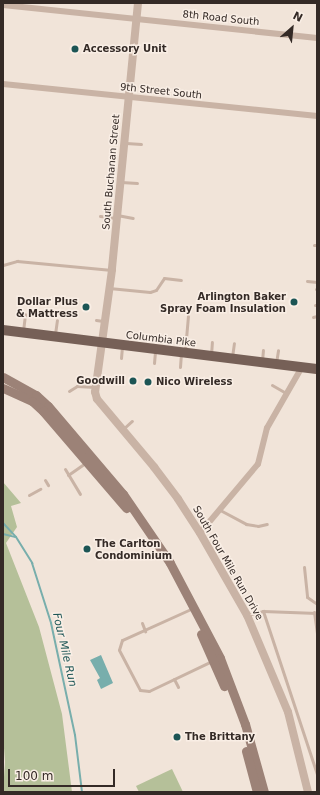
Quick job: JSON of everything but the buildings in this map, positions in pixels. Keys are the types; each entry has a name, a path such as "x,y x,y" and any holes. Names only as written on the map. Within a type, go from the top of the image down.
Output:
{"main road":[{"name":"Columbia Pike","path":"3,330 262,363 302,367 317,366"},
{"path":"3,377 42,400 90,459 132,517 192,608 217,659 245,724 264,792"},
{"path":"3,388 38,406 90,459"},
{"path":"217,659 239,727 257,792"}],"street":[{"name":"South Buchanan Street","path":"102,343 112,270 138,3"},
{"name":"8th Road South","path":"3,5 317,38"},
{"name":"9th Street South","path":"3,84 317,116"},
{"name":"South Four Mile Run Drive","path":"102,343 95,387 97,399 154,466 200,533 247,615 288,712 308,792"},
{"path":"200,533 258,464 267,428 302,367"}],"lane":[{"path":"124,143 141,144"},
{"path":"121,182 137,183"},
{"path":"100,216 133,218"},
{"path":"3,265 17,261 112,270"},
{"path":"110,288 150,292 156,290 164,278 182,280"},
{"path":"307,281 317,282"},
{"path":"22,333 25,314"},
{"path":"180,367 188,316"},
{"path":"54,337 57,320"},
{"path":"96,320 105,321"},
{"path":"211,357 212,342"},
{"path":"232,359 234,343"},
{"path":"121,358 122,346"},
{"path":"154,363 155,350"},
{"path":"262,363 263,350"},
{"path":"276,364 278,350"},
{"path":"272,385 287,394"},
{"path":"69,391 77,386 95,387"},
{"path":"122,430 132,420"},
{"path":"68,475 90,459"},
{"path":"65,469 80,494"},
{"path":"45,480 48,485"},
{"path":"29,495 40,489"},
{"path":"220,510 246,524 258,526 267,524"},
{"path":"304,567 307,597 317,604"},
{"path":"192,608 122,640 119,646 140,690 149,691 217,659"},
{"path":"263,611 317,774"},
{"path":"247,615 263,611 315,612 317,634"},
{"path":"142,623 145,630"},
{"path":"174,679 178,688"}],"green space":[{"path":"3,482 21,503 11,506 17,527 6,543 39,627 62,714 72,792 3,792 5,762 3,734"},
{"path":"172,769 183,792 139,792 136,786"}],"water":[{"path":"101,655 113,683 101,689 97,680 100,678 90,660"}],"waterway":[{"name":"Four Mile Run","path":"3,523 16,537 32,563 51,623 75,735 82,792"},
{"path":"3,534 15,537"}],"place":[{"name":"Accessory Unit","path":"75,49"},
{"name":"Arlington Baker Spray Foam Insulation","path":"294,302"},
{"name":"Dollar Plus & Mattress","path":"86,307"},
{"name":"Goodwill","path":"133,381"},
{"name":"Nico Wireless","path":"148,382"},
{"name":"The Carlton Condominium","path":"87,549"},
{"name":"The Brittany","path":"177,737"}]}
